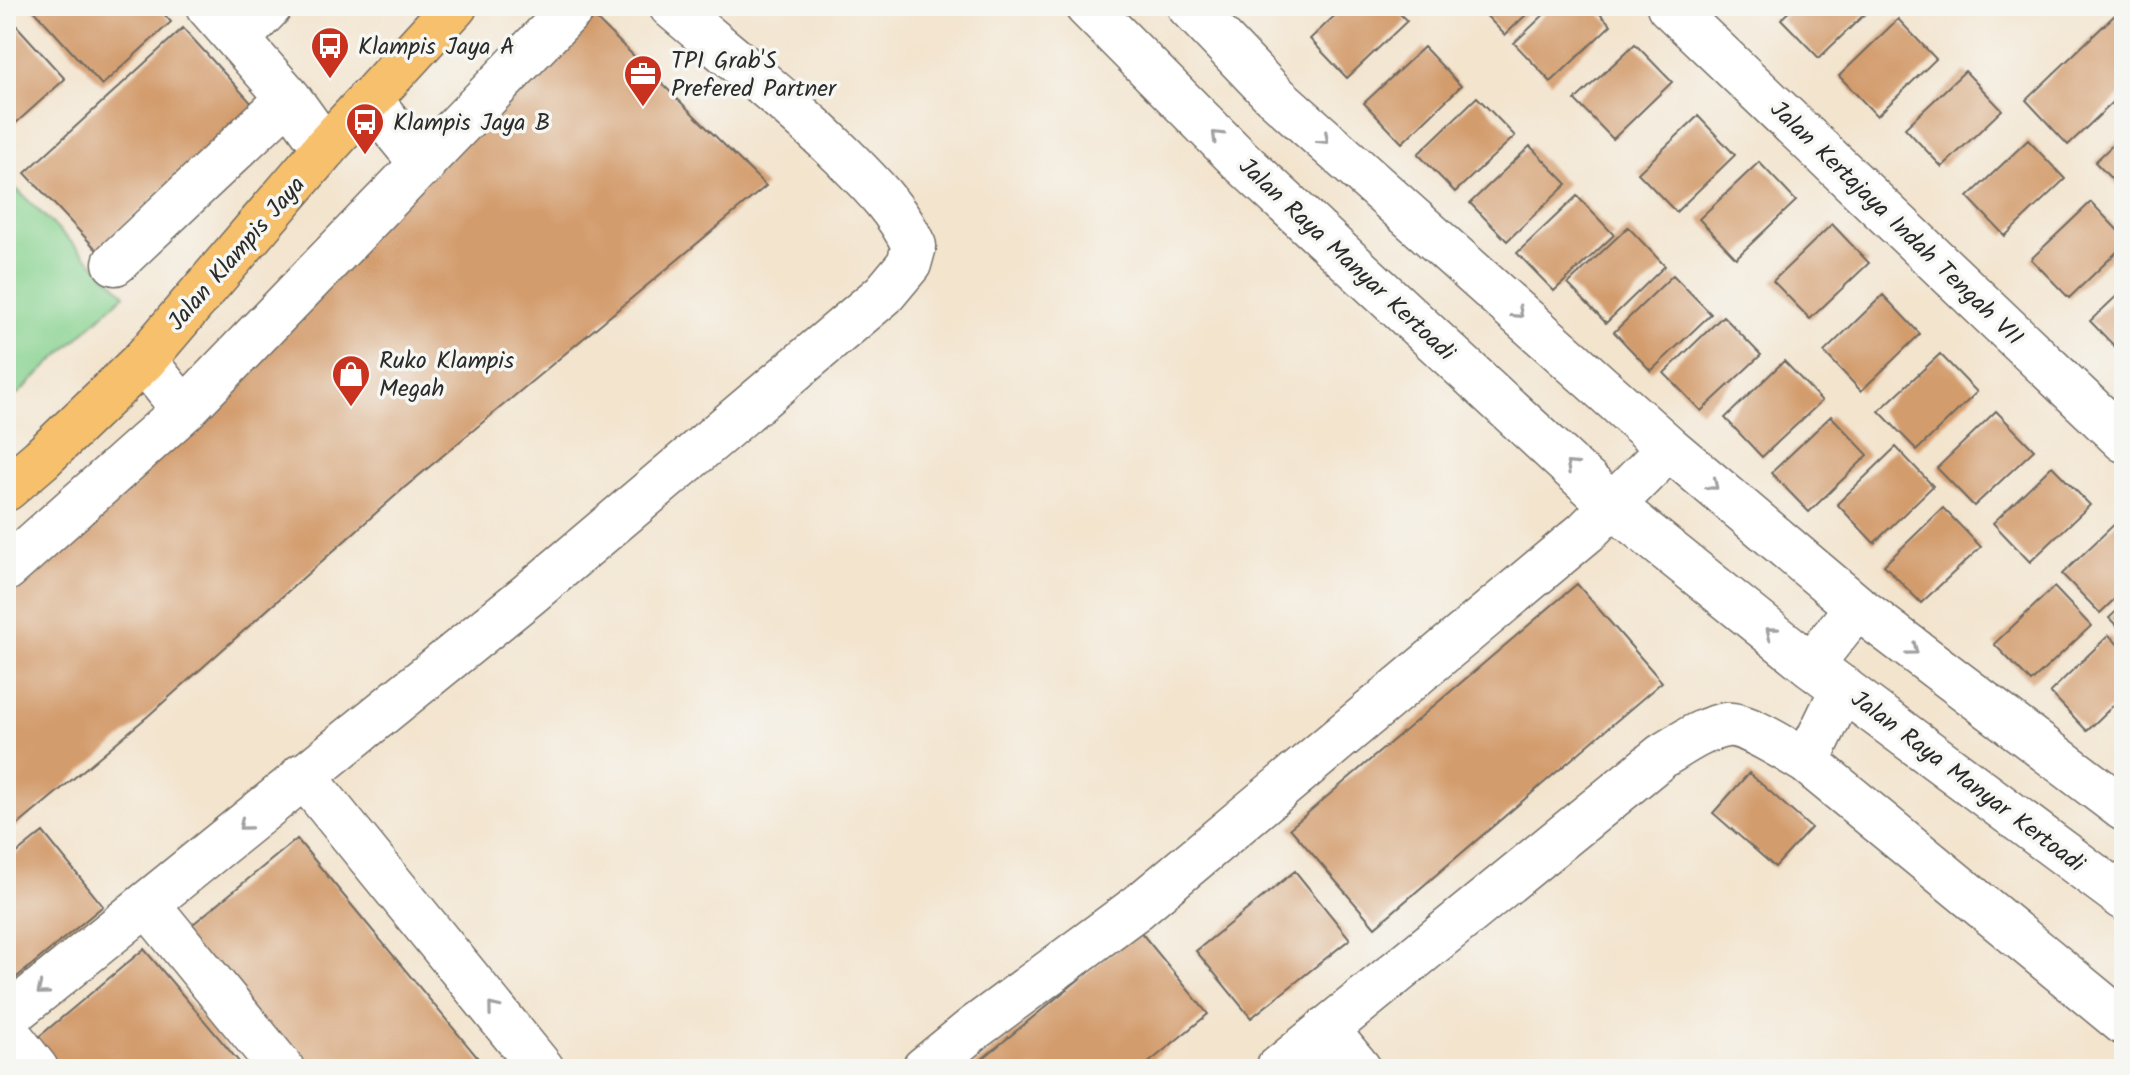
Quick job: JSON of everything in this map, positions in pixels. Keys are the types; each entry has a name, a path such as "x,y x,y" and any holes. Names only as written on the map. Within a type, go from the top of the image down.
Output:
{"main road":[{"name":"Jalan Klampis Jaya","path":"6,489 144,360 325,148 455,6"}],"street":[{"path":"208,6 289,98 325,148"},
{"path":"238,39 270,6"},
{"path":"6,569 184,410 574,6"},
{"path":"6,1018 528,595 884,294 909,264 914,246 905,226 878,192 812,125 671,6"},
{"name":"Jalan Raya Manyar Kertoadi","path":"1087,6 1242,162 1642,476 1836,645 2124,809"},
{"name":"Jalan Raya Manyar Kertoadi","path":"1189,6 1642,476 2124,898"},
{"name":"Jalan Kertajaya Indah Tengah VII","path":"1669,6 2124,440"},
{"path":"115,263 289,98"},
{"path":"369,99 423,165"},
{"path":"144,360 184,410"},
{"path":"924,1069 1138,907 1586,532 1642,476"},
{"path":"1807,762 1836,645"},
{"path":"1278,1069 1662,756 1701,732 1729,724 1767,738 1807,762 2124,1023"},
{"path":"303,775 542,1069"},
{"path":"148,905 282,1069"},
{"path":"1326,1029 1359,1069"},
{"path":"6,1031 36,1069"}],"green space":[{"path":"6,179 125,294 6,405"}],"building":[{"path":"30,6 157,6 171,22 102,85"},
{"path":"1345,6 1392,6 1407,21 1347,78 1310,39"},
{"path":"1477,6 1535,6 1505,35"},
{"path":"1553,6 1592,6 1611,25 1551,82 1514,43"},
{"path":"1795,6 1873,6 1819,58 1781,19"},
{"name":"Ruko Klampis Megah","path":"586,9 766,186 404,488 148,716 6,835 6,589"},
{"path":"2118,12 2124,18 2124,92 2068,145 2026,100"},
{"path":"1898,19 1936,59 1877,116 1839,76"},
{"path":"15,24 65,79 6,132 6,32"},
{"path":"183,28 254,106 97,250 25,173"},
{"path":"1635,44 1672,82 1613,139 1575,100"},
{"path":"1424,47 1461,86 1402,143 1364,103"},
{"path":"1965,71 2002,110 1942,167 1905,128"},
{"path":"1477,97 1515,136 1455,192 1418,154"},
{"path":"1698,116 1735,155 1676,212 1638,173"},
{"path":"2124,134 2124,192 2095,162"},
{"path":"2028,140 2065,179 2005,236 1968,197"},
{"path":"1530,146 1567,184 1507,241 1470,203"},
{"path":"1759,162 1796,201 1736,258 1699,219"},
{"path":"1577,196 1614,235 1554,291 1517,253"},
{"path":"2091,202 2124,237 2124,245 2069,298 2031,259"},
{"path":"1832,224 1869,263 1810,319 1773,281"},
{"path":"1628,227 1665,266 1606,323 1568,284"},
{"path":"1673,275 1711,314 1651,371 1614,332"},
{"path":"2124,289 2124,356 2090,321"},
{"path":"1883,295 1920,334 1861,391 1824,352"},
{"path":"1723,316 1761,355 1701,411 1664,373"},
{"path":"1940,354 1977,392 1917,450 1879,411"},
{"path":"1784,361 1822,401 1762,457 1725,418"},
{"path":"1996,411 2034,450 1974,506 1937,468"},
{"path":"1831,416 1868,455 1809,512 1771,473"},
{"path":"1896,447 1933,486 1874,543 1837,504"},
{"path":"2052,466 2090,505 2030,562 1993,523"},
{"path":"1943,508 1981,547 1921,603 1884,565"},
{"path":"2122,517 2124,590 2100,613 2062,574"},
{"path":"1577,584 1662,682 1375,927 1290,828"},
{"path":"2054,587 2091,626 2031,682 1994,644"},
{"path":"2124,604 2124,633 2109,618"},
{"path":"2109,635 2124,651 2124,695 2087,731 2050,692"},
{"path":"1749,773 1811,828 1775,867 1713,813"},
{"path":"43,832 103,906 6,986 6,862"},
{"path":"297,839 487,1069 284,1069 176,938"},
{"path":"1295,871 1350,939 1251,1018 1196,951"},
{"path":"1139,930 1208,1014 1141,1069 970,1069"},
{"path":"144,949 245,1069 49,1069 29,1045"}],"place":[{"name":"Klampis Jaya A","path":"330,80"},
{"name":"TPI Grab'S Prefered Partner","path":"643,108"},
{"name":"Klampis Jaya B","path":"365,156"},
{"name":"Ruko Klampis Megah","path":"351,408"}]}
